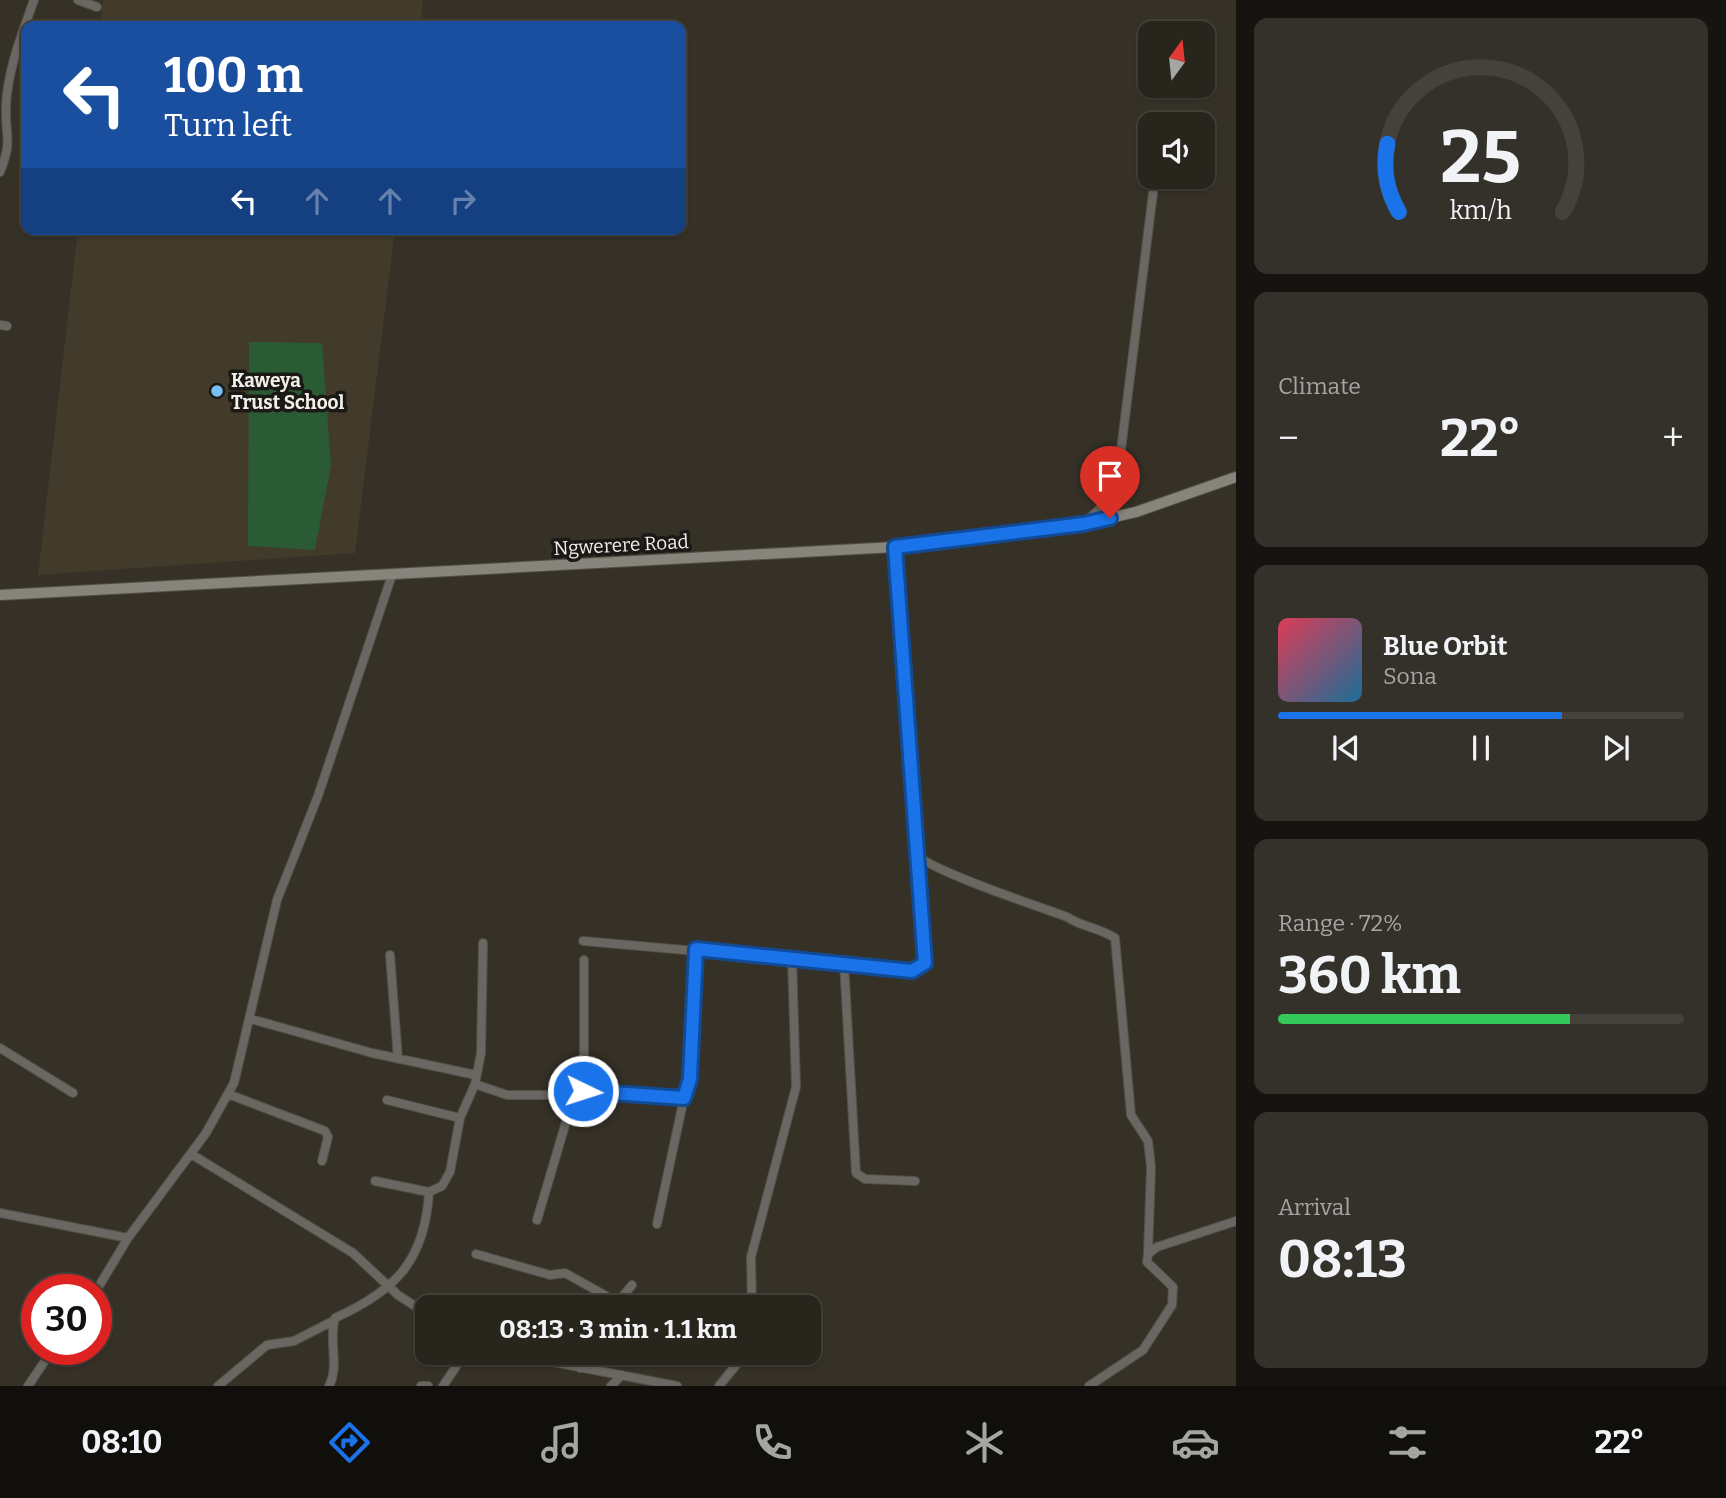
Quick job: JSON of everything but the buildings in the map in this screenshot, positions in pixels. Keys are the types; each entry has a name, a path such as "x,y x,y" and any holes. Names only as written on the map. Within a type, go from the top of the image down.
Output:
{"main road":[{"name":"Ngwerere Road","path":"0,595 895,547 1083,524 1136,512 1236,477"}],"street":[{"path":"27,21 34,0"},
{"path":"78,0 97,7"},
{"path":"0,172 10,139 6,108 21,38"},
{"path":"1083,524 1112,498 1116,490 1154,189"},
{"path":"583,941 696,949 912,971 925,963 920,860 914,835 895,547"},
{"path":"106,1274 128,1238 191,1154 228,1094 251,1019 277,900 318,796 392,575"},
{"path":"920,860 1067,917 1078,924 1102,930 1115,938 1132,1115 1148,1141 1151,1167 1147,1262 1173,1287 1172,1305 1143,1350 1089,1386"},
{"path":"375,1181 429,1192 442,1186 450,1172 460,1118 476,1079 481,1053 483,943"},
{"path":"657,1224 690,1079 696,949"},
{"path":"390,956 398,1059"},
{"path":"752,1295 751,1257 796,1087 792,958"},
{"path":"583,1091 584,960"},
{"path":"844,963 856,1172 865,1179 915,1181"},
{"path":"251,1019 476,1079 507,1095 574,1095 583,1091 684,1098"},
{"path":"0,1048 73,1093"},
{"path":"228,1094 325,1132 328,1137 322,1161"},
{"path":"537,1220 574,1095"},
{"path":"387,1100 460,1118"},
{"path":"191,1154 353,1253 398,1295 415,1306"},
{"path":"218,1386 267,1345 294,1341 373,1300 390,1286 416,1250 426,1217 429,1192"},
{"path":"0,1213 128,1238"},
{"path":"1148,1254 1157,1247 1236,1221"},
{"path":"476,1254 550,1275 565,1273 600,1295"},
{"path":"624,1295 632,1285"},
{"path":"329,1386 335,1369 333,1321"},
{"path":"28,1386 42,1365"},
{"path":"443,1386 457,1365"},
{"path":"565,1365 677,1386"},
{"path":"719,1386 736,1365"},
{"path":"611,1386 622,1375"},
{"path":"421,1386 428,1386"}],"shaded area":[{"path":"103,0 423,0 421,21 101,21"},
{"name":"Kaweya Trust School","path":"77,235 394,235 355,553 38,575"}],"green space":[{"path":"249,342 322,343 331,465 315,550 248,546"}],"place":[{"name":"Kaweya Trust School","path":"217,391"}],"route":[{"path":"583,1091 684,1098 690,1087 689,1060 696,949 912,971 925,963 920,860 914,835 899,569 895,547 1083,524 1110,518"}]}
